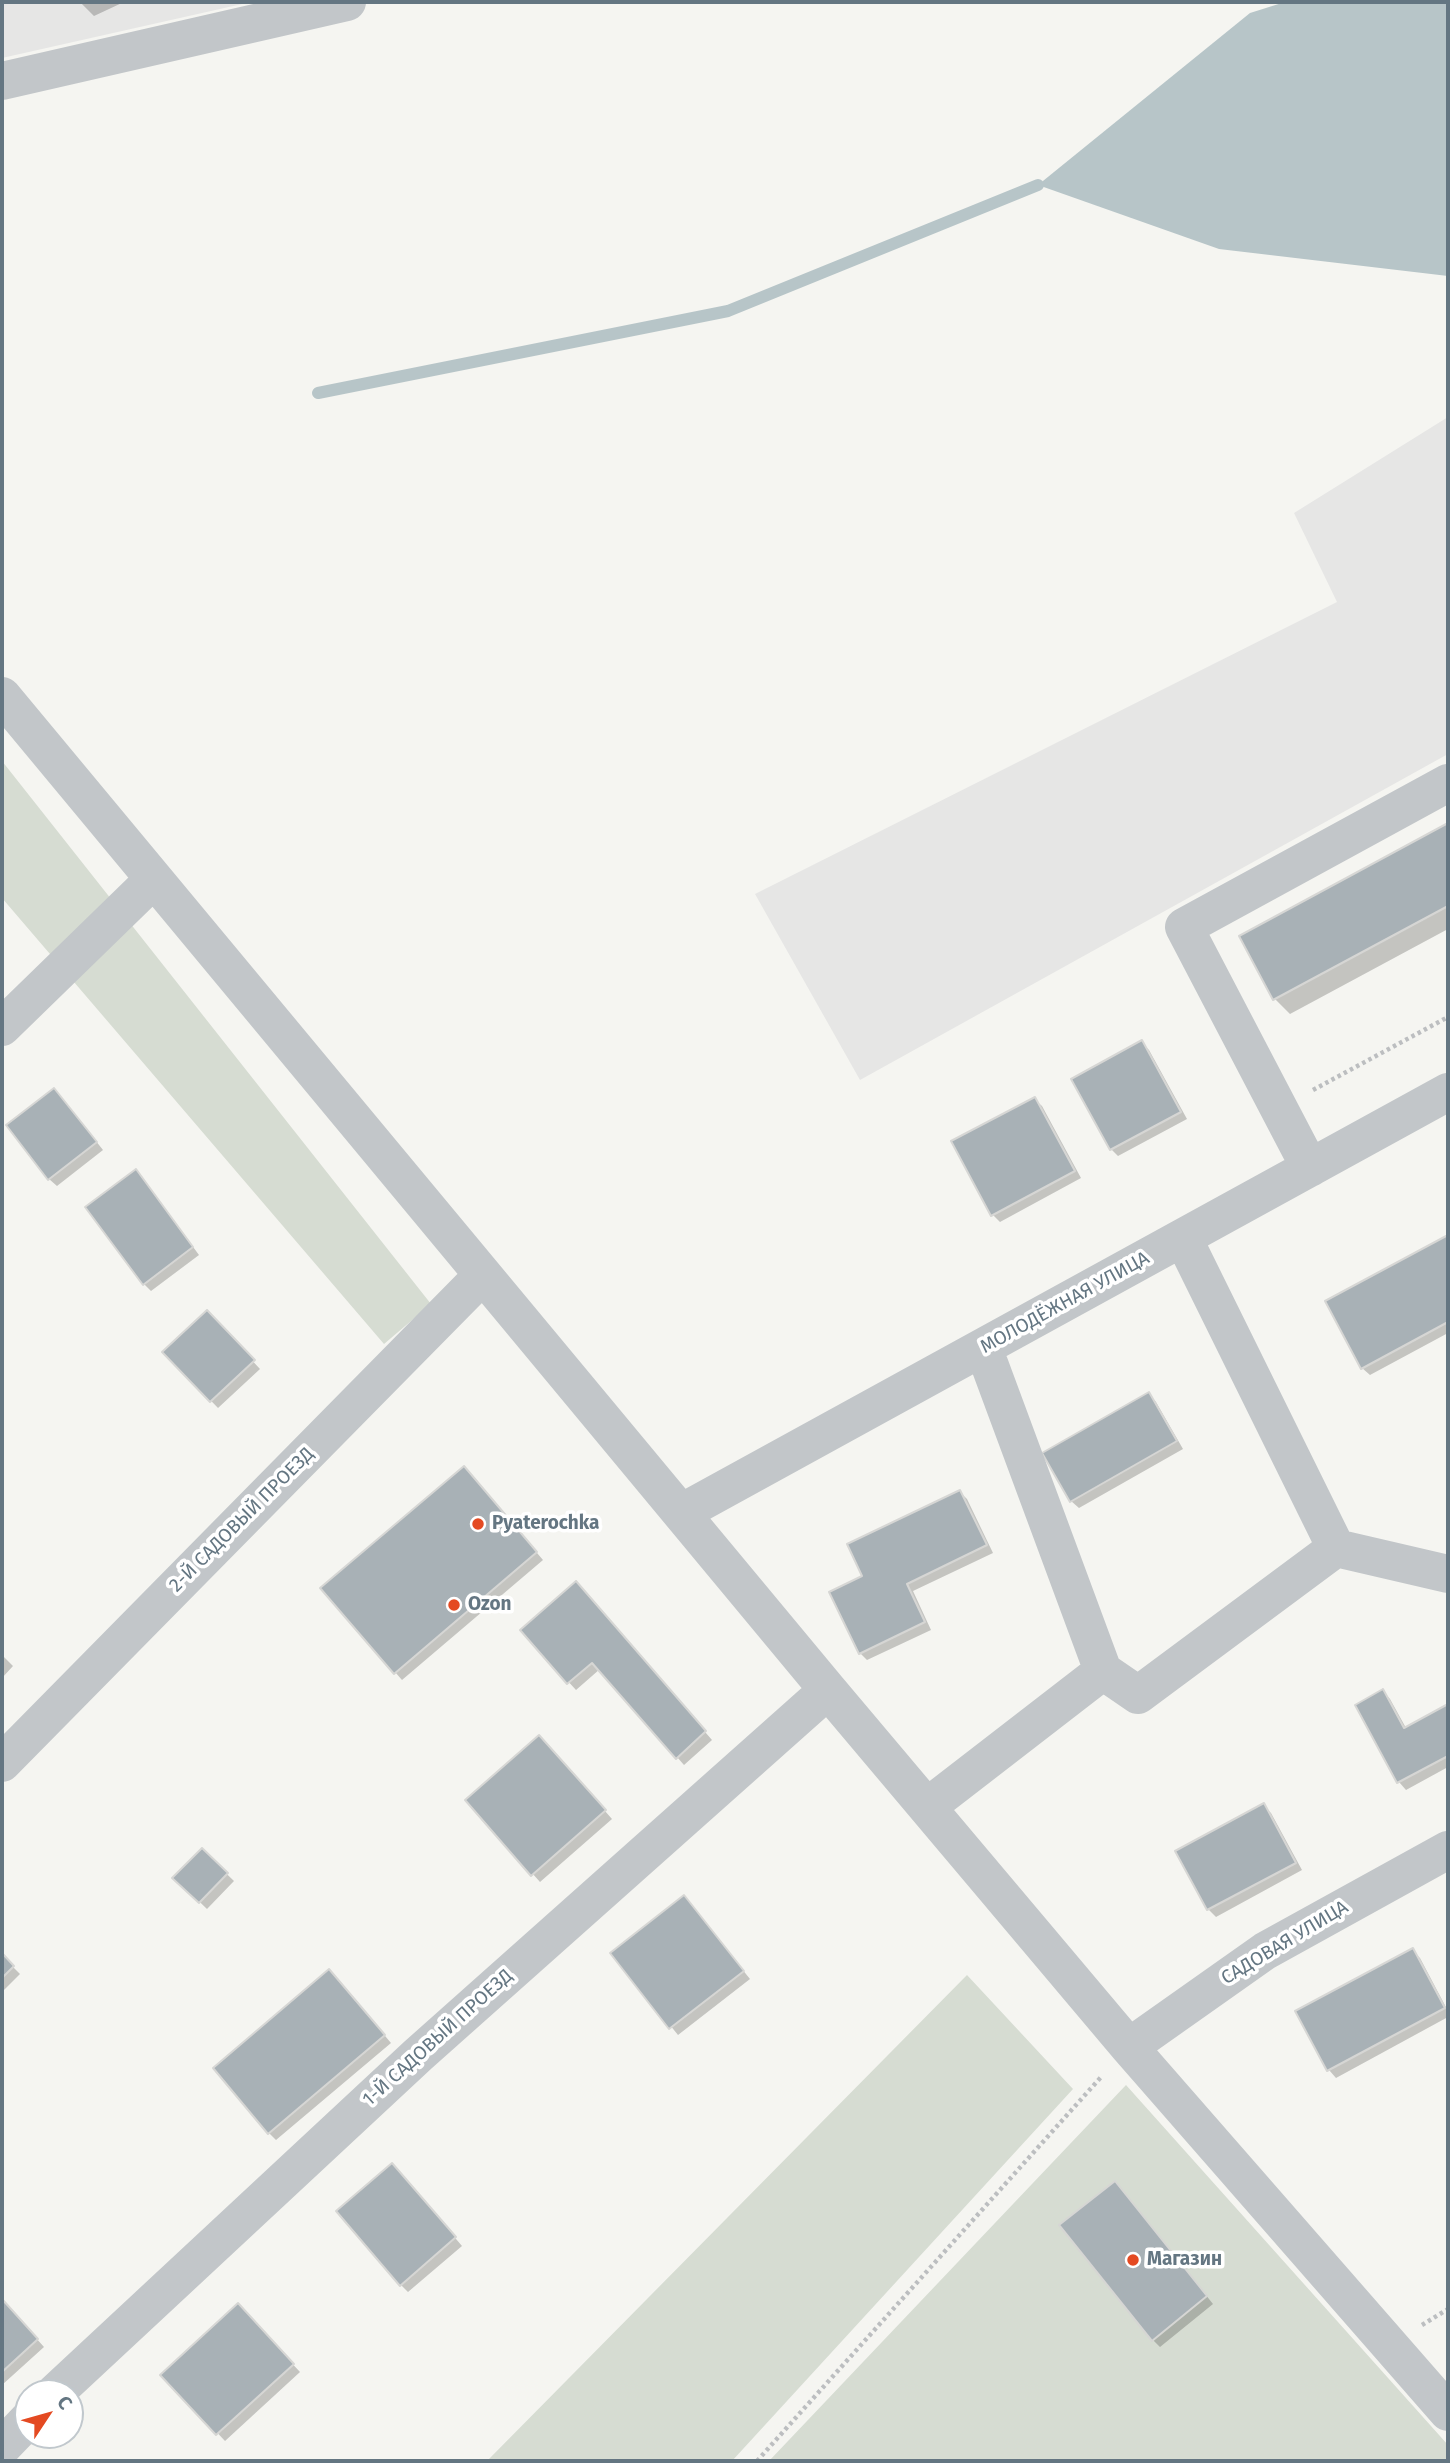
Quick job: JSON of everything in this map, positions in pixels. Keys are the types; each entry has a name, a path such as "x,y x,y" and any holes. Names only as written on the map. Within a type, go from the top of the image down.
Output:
{"street":[{"path":"2,81 347,2"},
{"path":"2,696 828,1690 1129,2047 1448,2412"},
{"path":"1310,1168 1184,927 1448,783"},
{"path":"2,1027 154,879"},
{"name":"МОЛОДЁЖНАЯ УЛИЦА","path":"681,1513 1448,1093"},
{"path":"1183,1238 1336,1548"},
{"name":"2-Й САДОВЫЙ ПРОЕЗД","path":"2,1763 482,1276"},
{"path":"983,1347 1103,1671 1138,1695 1336,1548 1448,1574"},
{"path":"927,1807 1103,1671"},
{"name":"1-Й САДОВЫЙ ПРОЕЗД","path":"70,2379 418,2054 828,1690"},
{"name":"САДОВАЯ УЛИЦА","path":"1129,2047 1265,1951 1448,1850"}],"path":[{"path":"1279,1109 1448,1017"},
{"path":"757,2461 1129,2047"}],"shaded area":[{"path":"2,2 251,2 2,58"},
{"path":"1285,2 1448,2 1448,276 1219,249 1038,185 1250,13"},
{"path":"1448,417 1448,754 860,1080 755,894 1337,602 1294,513"},
{"path":"2,761 431,1304 384,1344 2,898"},
{"path":"967,1975 1073,2089 732,2461 487,2461"},
{"path":"1126,2085 1448,2445 1448,2461 769,2461"}],"building":[{"path":"1448,823 1448,906 1273,1000 1239,936"},
{"path":"1142,1040 1181,1112 1110,1150 1071,1079"},
{"path":"54,1088 97,1142 48,1180 6,1125"},
{"path":"1035,1097 1075,1171 991,1216 951,1141"},
{"path":"136,1169 193,1247 143,1285 85,1207"},
{"path":"1448,1235 1448,1322 1361,1369 1325,1301"},
{"path":"207,1310 255,1360 210,1402 162,1352"},
{"path":"1149,1392 1177,1441 1070,1502 1042,1453"},
{"path":"464,1466 537,1552 394,1674 320,1588"},
{"path":"960,1490 987,1545 907,1584 925,1622 859,1654 829,1592 862,1576 847,1544"},
{"path":"576,1581 706,1731 676,1759 592,1663 567,1684 520,1630"},
{"path":"1383,1689 1404,1728 1448,1704 1448,1756 1397,1783 1355,1705"},
{"path":"539,1735 606,1810 531,1876 465,1800"},
{"path":"1264,1803 1296,1863 1207,1910 1175,1851"},
{"path":"202,1848 228,1873 199,1903 172,1878"},
{"path":"684,1895 744,1971 669,2029 610,1953"},
{"path":"1413,1948 1445,2008 1327,2071 1295,2011"},
{"path":"2,1953 14,1966 2,1978"},
{"path":"329,1969 385,2035 268,2134 213,2068"},
{"path":"392,2163 456,2237 400,2286 336,2211"},
{"name":"Магазин","path":"1115,2181 1207,2296 1152,2341 1059,2225"},
{"path":"2,2299 38,2339 2,2372"},
{"path":"238,2303 294,2364 216,2435 160,2375"}],"waterway":[{"path":"318,393 728,311 1038,185"}],"place":[{"name":"Pyaterochka","path":"478,1524"},
{"name":"Ozon","path":"454,1605"},
{"name":"Магазин","path":"1133,2260"}]}
